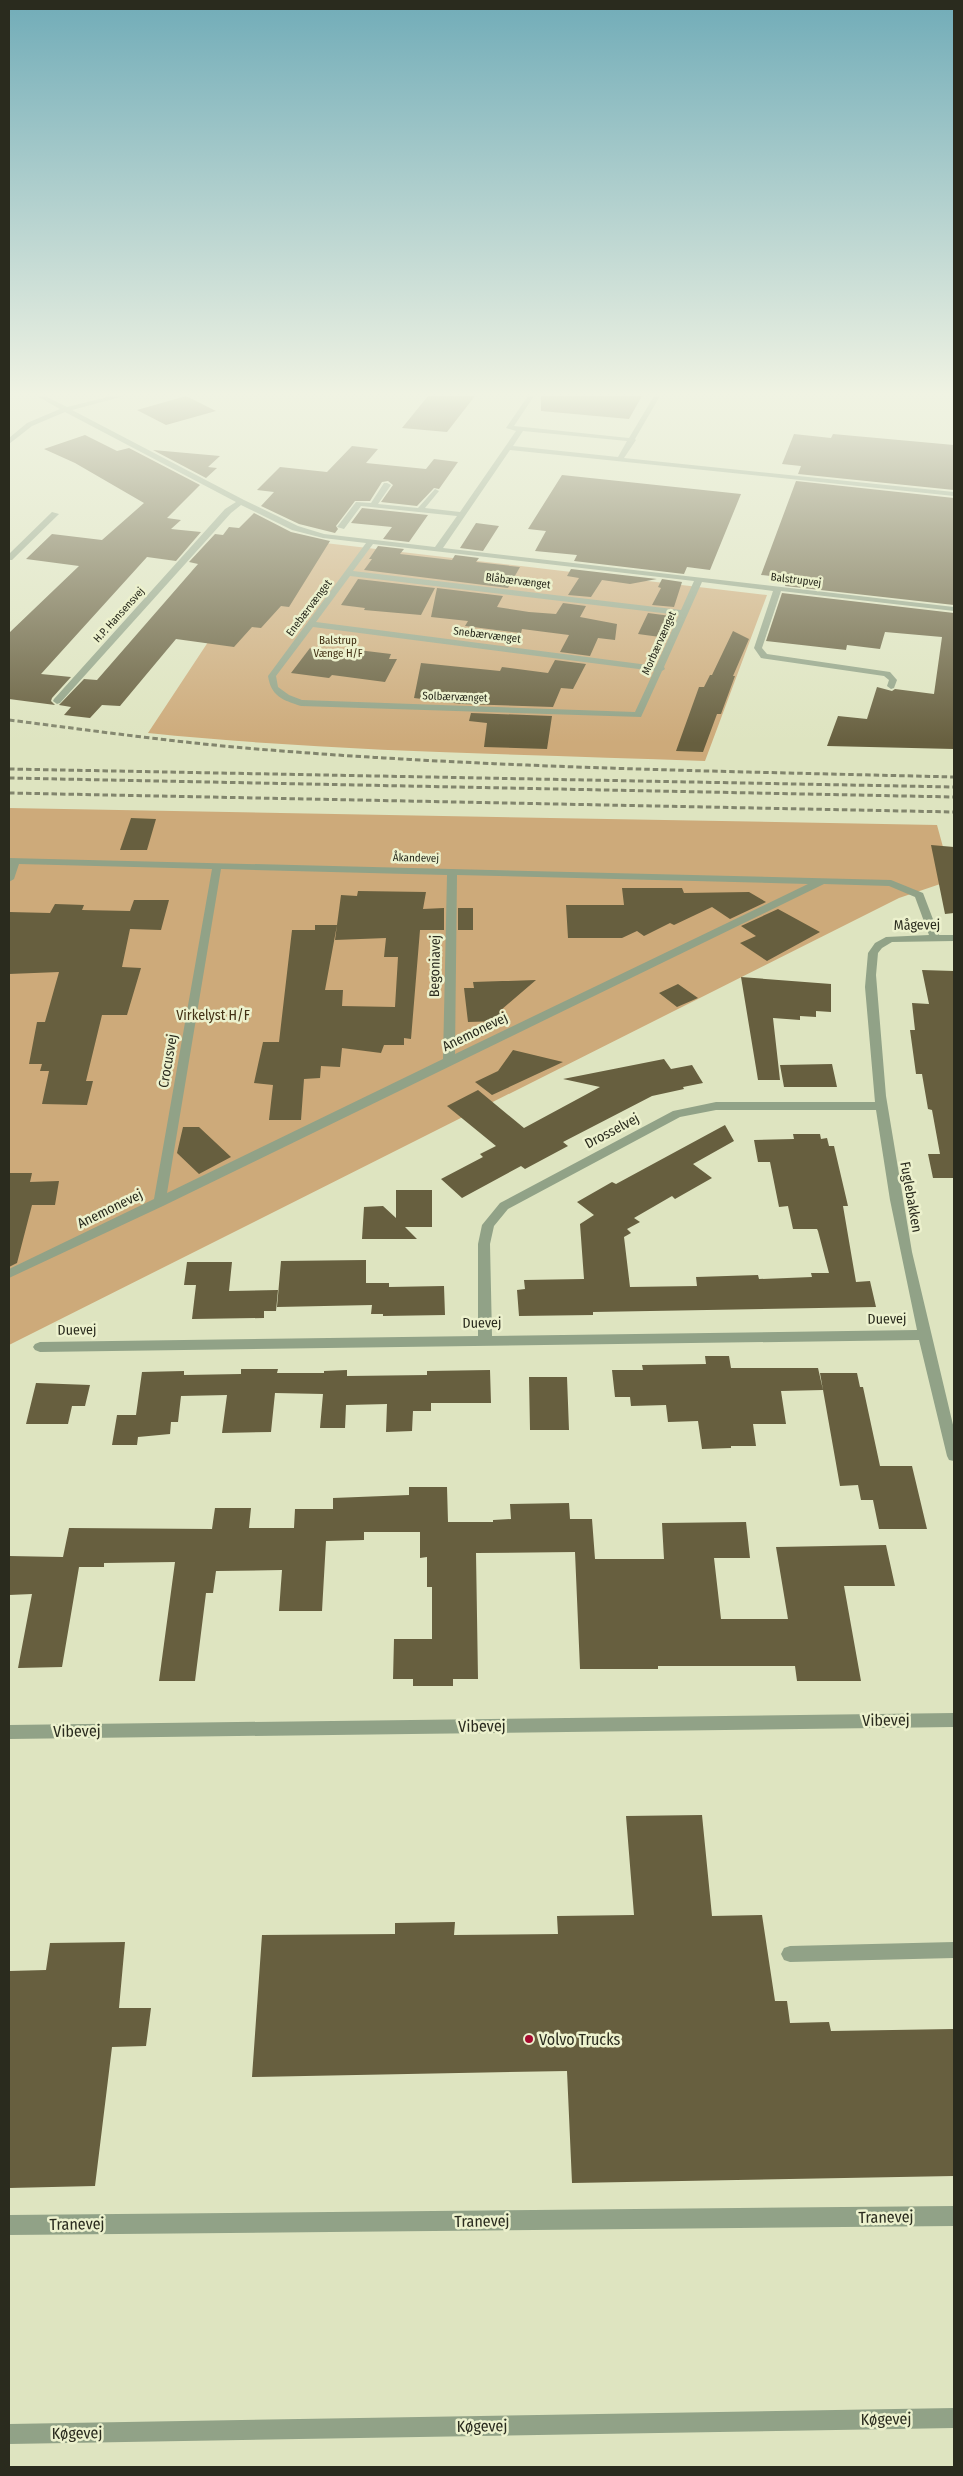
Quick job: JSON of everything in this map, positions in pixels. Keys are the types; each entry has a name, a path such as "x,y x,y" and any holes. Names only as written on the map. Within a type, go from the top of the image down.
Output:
{"street":[{"name":"H.P. Hansensvej","path":"57,701 228,512"},
{"name":"Balstrupvej","path":"261,512 295,528 323,536 954,609"},
{"path":"341,526 353,512"},
{"path":"436,512 462,514 437,550"},
{"path":"9,558 55,514"},
{"name":"Enebærvænget","path":"274,688 272,676 371,542"},
{"name":"Blåbærvænget","path":"349,572 685,613"},
{"name":"Morbærvænget","path":"638,715 661,669 699,580"},
{"path":"778,589 758,648 764,656 887,674 893,680 891,686"},
{"name":"Snebærvænget","path":"311,624 661,669"},
{"name":"Solbærvænget","path":"274,688 286,697 301,703 638,715"},
{"path":"9,879 12,861"},
{"name":"Åkandevej","path":"12,861 822,881"},
{"name":"Crocusvej","path":"159,1203 217,866"},
{"name":"Begoniavej","path":"449,1062 452,872"},
{"name":"Anemonevej","path":"9,1274 822,881 892,883 919,895 935,938"},
{"name":"Mågevej","path":"881,942 900,938 954,938"},
{"name":"Fuglebakken","path":"881,942 872,957 872,1003 880,1106 896,1205 924,1335 954,1456"},
{"name":"Drosselvej","path":"485,1339 484,1244 488,1225 504,1206 677,1114 716,1106 880,1106"},
{"name":"Duevej","path":"40,1347 485,1339 924,1335"},
{"name":"Vibevej","path":"9,1732 954,1720"},
{"path":"790,1954 954,1950"},
{"name":"Tranevej","path":"9,2225 954,2216"},
{"name":"Køgevej","path":"9,2434 954,2418"}],"green space":[{"name":"Balstrup Vænge H/F","path":"291,539 767,595 705,761 357,748 148,733 214,633"},
{"name":"Virkelyst H/F","path":"9,808 937,825 952,880 899,898 9,1345"}],"building":[{"path":"134,512 173,512 167,518 181,520 171,529 201,532 176,561 147,557 41,674 71,677 52,698 51,701 55,705 9,699 9,633 79,566 26,559 52,534 102,540"},
{"path":"273,512 347,512 336,526 338,529 335,533 299,524"},
{"path":"359,512 395,512 428,515 409,542 383,539 392,527 351,523"},
{"path":"539,512 734,512 710,570 687,567 684,574 574,561 577,555 535,551 546,531 528,529"},
{"path":"785,512 954,512 954,605 785,586 788,578 761,575"},
{"path":"254,513 291,532 330,541 289,607 281,606 261,628 252,627 234,647 176,639 120,706 102,705 90,718 64,715 71,707 59,705 84,679 97,680 198,564 189,562 215,534 223,535 229,527 239,528"},
{"path":"476,523 499,526 483,551 460,548"},
{"path":"378,546 404,549 400,554 452,560 455,555 479,558 476,562 520,567 508,588 364,570"},
{"path":"571,569 657,579 630,584 602,580 591,597 568,595 579,578 567,576"},
{"path":"358,579 435,588 421,615 364,610 365,608 341,605"},
{"path":"662,579 682,582 674,607 652,605 661,588 658,587"},
{"path":"437,588 503,596 497,607 529,612 556,614 563,603 586,606 580,617 617,624 615,640 598,638 590,656 560,652 569,635 522,629 521,633 465,626 468,621 431,617"},
{"path":"782,593 954,613 954,749 827,746 838,716 867,719 877,687 892,691 895,689 934,694 942,637 885,632 880,649 847,645 846,650 766,641"},
{"path":"648,613 671,616 669,622 665,622 660,637 638,634"},
{"path":"733,631 749,639 733,676 735,676 721,714 717,714 703,752 676,751 699,687 704,687 710,675 712,675"},
{"path":"310,648 316,653 352,657 358,650 391,654 389,659 397,659 385,682 332,675 329,678 291,673"},
{"path":"555,660 586,664 573,689 561,688 553,707 462,704 414,698 421,663 500,671 502,667 548,673"},
{"path":"471,713 552,716 547,749 484,747 487,723 469,721"},
{"path":"131,818 156,819 147,850 120,850"},
{"path":"931,845 954,847 954,913 945,914"},
{"path":"622,888 682,888 684,893 749,892 766,902 730,919 712,907 674,925 670,923 644,936 637,931 622,938 568,938 566,905 624,905"},
{"path":"358,891 426,892 423,909 444,908 444,930 420,930 411,1039 404,1038 404,1045 384,1045 381,1053 342,1048 340,1067 321,1066 320,1078 304,1079 301,1120 269,1120 273,1085 254,1083 263,1042 279,1042 292,930 315,930 315,925 337,925 341,895 357,896","holes":["337,925 335,940 386,938 384,957 398,957 395,1007 342,1006 343,990 325,990"]},
{"path":"134,900 169,900 161,930 130,929 122,967 141,968 127,1015 102,1015 86,1081 93,1081 87,1105 42,1104 49,1071 40,1071 42,1064 29,1064 37,1022 45,1022 59,972 9,974 9,912 50,913 55,904 84,905 82,910 130,911"},
{"path":"458,908 473,908 473,930 458,930"},
{"path":"778,909 820,932 767,961 740,943 756,936 741,926"},
{"path":"922,970 954,971 954,1178 933,1178 928,1154 940,1154 932,1110 928,1109 922,1074 916,1074 910,1030 915,1030 912,1003 929,1004"},
{"path":"741,977 831,984 831,1012 816,1011 816,1017 800,1016 800,1020 773,1018 780,1080 758,1080"},
{"path":"536,980 501,1010 503,1021 468,1022 464,988 474,988 473,982"},
{"path":"678,984 698,998 677,1007 659,993"},
{"path":"513,1050 563,1062 492,1095 475,1082 498,1071"},
{"path":"664,1059 671,1069 692,1065 703,1083 652,1096 563,1142 568,1146 525,1169 521,1166 462,1198 441,1179 483,1157 480,1154 496,1146 447,1106 478,1090 524,1128 600,1087 563,1079"},
{"path":"832,1064 837,1087 784,1087 780,1065"},
{"path":"725,1125 734,1141 693,1164 712,1178 675,1199 672,1196 634,1218 640,1222 627,1229 631,1233 624,1237 630,1287 697,1286 696,1277 758,1275 759,1279 812,1277 811,1273 829,1273 817,1229 793,1229 788,1206 779,1207 770,1162 758,1162 754,1140 794,1139 793,1134 820,1134 821,1139 827,1138 829,1146 834,1146 848,1206 843,1206 856,1282 870,1281 876,1307 593,1312 593,1315 519,1316 517,1290 525,1289 524,1280 584,1279 580,1224 594,1215 577,1202 612,1182 616,1184"},
{"path":"183,1127 199,1127 231,1157 199,1174 177,1153"},
{"path":"9,1173 32,1173 30,1182 59,1181 55,1205 32,1205 17,1263 9,1267"},
{"path":"396,1190 432,1190 432,1227 405,1227 417,1239 362,1239 364,1207 383,1206 396,1218"},
{"path":"366,1260 366,1283 389,1283 389,1287 444,1286 445,1315 383,1316 383,1314 371,1314 372,1305 277,1307 281,1261"},
{"path":"187,1262 232,1262 229,1291 278,1290 276,1311 264,1311 264,1318 192,1319 196,1285 184,1285"},
{"path":"705,1356 729,1356 731,1368 818,1368 823,1390 781,1391 786,1424 753,1424 756,1446 702,1449 698,1421 668,1422 666,1405 631,1406 630,1397 615,1397 612,1370 643,1370 642,1365 706,1364"},
{"path":"241,1369 278,1369 277,1373 324,1373 324,1371 347,1370 347,1376 427,1375 427,1371 490,1370 491,1403 431,1403 431,1411 413,1411 412,1431 386,1432 387,1404 346,1405 345,1428 320,1428 323,1394 275,1393 271,1432 222,1433 227,1395 181,1396 178,1422 171,1422 170,1434 138,1437 137,1445 112,1445 117,1415 136,1415 142,1372 184,1371 184,1375 241,1374"},
{"path":"820,1373 857,1373 860,1387 863,1387 880,1466 912,1466 927,1529 879,1529 873,1500 861,1500 858,1485 840,1486"},
{"path":"529,1377 567,1377 569,1430 530,1430"},
{"path":"36,1383 90,1385 85,1406 72,1406 68,1424 26,1424"},
{"path":"409,1487 447,1487 448,1522 493,1522 493,1520 511,1519 510,1504 569,1503 570,1519 592,1519 595,1559 664,1559 662,1523 746,1522 750,1558 714,1558 721,1619 788,1619 776,1547 886,1545 895,1586 844,1586 861,1681 797,1681 795,1666 658,1666 658,1669 580,1669 575,1552 476,1553 478,1679 453,1679 453,1686 413,1686 413,1679 393,1679 394,1639 432,1639 432,1587 427,1587 427,1557 420,1558 420,1532 364,1532 364,1540 326,1541 322,1611 279,1611 282,1570 216,1571 213,1593 206,1593 195,1681 159,1681 175,1562 104,1563 104,1567 79,1567 62,1667 18,1668 32,1594 9,1595 9,1556 63,1557 69,1528 212,1529 215,1508 251,1508 249,1528 294,1528 295,1509 333,1509 333,1498 409,1495"},
{"path":"702,1815 712,1916 762,1915 775,2001 787,2001 790,2023 829,2022 831,2031 954,2029 954,2176 572,2183 567,2071 252,2077 262,1935 395,1934 395,1923 455,1922 454,1935 558,1934 557,1916 634,1915 626,1816"},
{"path":"125,1942 119,2008 151,2008 146,2046 112,2047 95,2186 9,2188 9,1971 46,1970 50,1943"}],"railway":[{"path":"9,720 215,745 334,755 600,768 954,777"},
{"path":"9,769 954,787"},
{"path":"9,778 954,797"},
{"path":"9,793 954,812"}],"place":[{"name":"Volvo Trucks","path":"529,2039"}]}
